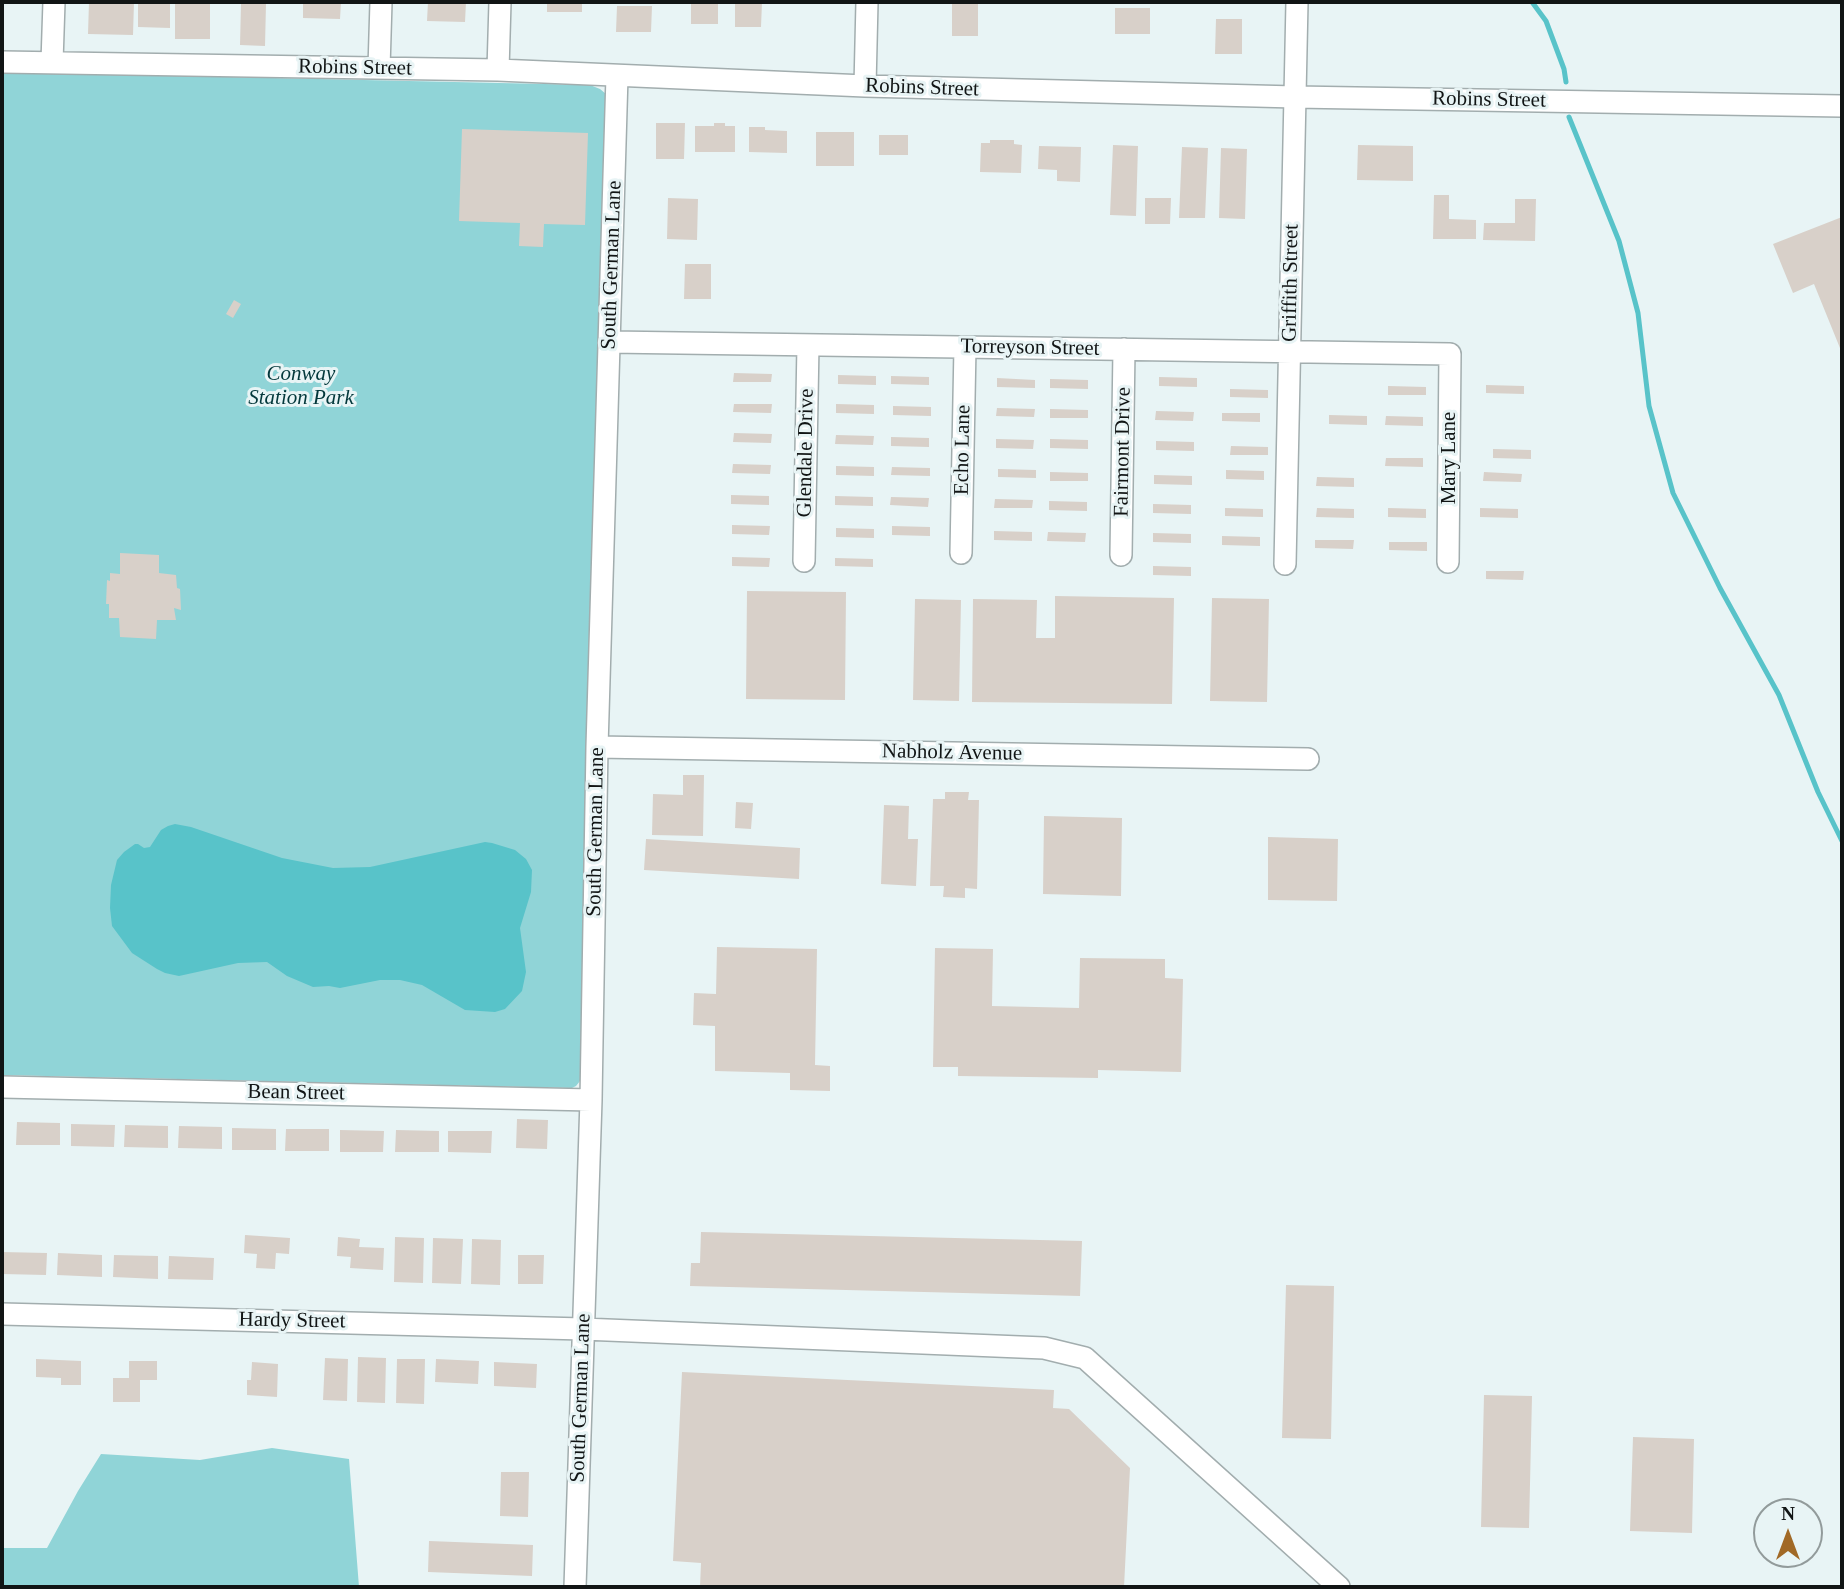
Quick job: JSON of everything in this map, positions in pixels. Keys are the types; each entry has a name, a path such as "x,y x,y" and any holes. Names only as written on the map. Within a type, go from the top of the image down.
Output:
{"street":[{"path":"52,62 54,2"},
{"path":"379,68 381,2"},
{"path":"498,70 500,2"},
{"path":"865,86 867,2"},
{"name":"Griffith Street","path":"1284,564 1297,2"},
{"name":"Robins Street","path":"2,62 498,70 865,86 1295,97 1842,106"},
{"name":"South German Lane","path":"575,1587 591,1100 597,747 617,76"},
{"name":"Torreyson Street","path":"610,342 1450,354"},
{"name":"Glendale Drive","path":"804,561 808,345"},
{"name":"Echo Lane","path":"961,553 965,347"},
{"name":"Fairmont Drive","path":"1121,555 1124,349"},
{"name":"Mary Lane","path":"1448,562 1450,354"},
{"name":"Nabholz Avenue","path":"597,747 1308,759"},
{"name":"Bean Street","path":"2,1087 591,1100"},
{"name":"Hardy Street","path":"2,1314 583,1329 1044,1348 1085,1358 1339,1587"}],"green space":[{"name":"Conway Station Park","path":"2,72 590,85 606,94 581,1076 576,1086 2,1075"},
{"path":"272,1448 349,1459 359,1587 2,1587 2,1548 47,1548 101,1454 200,1460"}],"shaded area":[{"path":"175,824 282,858 333,868 370,867 485,842 515,850 526,859 532,870 531,892 520,928 526,972 522,991 505,1009 495,1012 465,1010 422,985 400,980 380,980 340,988 313,987 287,976 267,962 238,963 179,976 165,973 132,953 112,926 111,885 117,860 124,852 135,844 144,848 150,847 161,830"}],"building":[{"path":"89,2 134,2 133,35 88,34"},
{"path":"138,2 170,2 170,28 138,27"},
{"path":"175,2 210,2 210,39 175,39"},
{"path":"303,2 341,2 340,19 303,18"},
{"path":"428,2 466,2 465,22 427,21"},
{"path":"547,2 582,2 582,12 547,12"},
{"path":"691,2 718,2 718,24 691,24"},
{"path":"735,2 762,2 761,27 735,27"},
{"path":"952,2 978,2 978,36 952,36"},
{"path":"241,4 266,4 265,46 240,45"},
{"path":"617,6 652,6 651,32 616,32"},
{"path":"1115,8 1150,8 1150,34 1115,34"},
{"path":"1216,19 1242,19 1242,54 1215,54"},
{"path":"656,123 685,123 684,159 656,159"},
{"path":"714,123 735,126 735,152 695,152 695,126 714,126"},
{"path":"749,127 787,131 787,153 749,152"},
{"path":"462,129 588,133 585,225 544,224 543,247 519,246 520,223 459,221"},
{"path":"816,132 854,132 854,166 816,166"},
{"path":"879,135 908,135 908,155 879,155"},
{"path":"990,140 1014,140 1014,144 1022,145 1021,173 980,172 981,143 990,143"},
{"path":"1113,145 1138,146 1136,216 1110,215"},
{"path":"1358,145 1413,146 1413,181 1357,180"},
{"path":"1039,146 1081,147 1080,182 1057,181 1057,170 1038,169"},
{"path":"1182,147 1208,148 1205,218 1179,218"},
{"path":"1221,148 1247,149 1245,219 1219,218"},
{"path":"1434,195 1449,195 1449,219 1476,220 1476,239 1433,239"},
{"path":"668,198 698,199 697,240 667,239"},
{"path":"1145,198 1171,198 1170,224 1145,224"},
{"path":"1515,199 1536,199 1535,241 1483,240 1484,223 1515,223"},
{"path":"1842,217 1842,353 1814,284 1793,293 1773,244"},
{"path":"685,264 711,264 711,299 684,299"},
{"path":"234,300 241,304 233,318 226,314"},
{"path":"734,373 772,374 771,382 733,382"},
{"path":"838,375 876,376 876,385 838,384"},
{"path":"891,376 929,377 929,385 891,384"},
{"path":"1159,377 1197,378 1197,387 1159,386"},
{"path":"997,378 1035,380 1035,388 997,387"},
{"path":"1050,379 1088,380 1088,389 1050,388"},
{"path":"1486,385 1524,386 1524,394 1486,393"},
{"path":"1388,386 1426,387 1426,395 1388,395"},
{"path":"1230,389 1268,390 1268,398 1230,397"},
{"path":"734,404 772,404 771,413 733,412"},
{"path":"836,404 874,405 874,414 836,413"},
{"path":"893,406 931,407 931,416 893,415"},
{"path":"997,408 1035,409 1034,417 996,416"},
{"path":"1050,409 1088,410 1088,418 1050,418"},
{"path":"1156,411 1194,412 1193,421 1155,420"},
{"path":"1222,413 1260,413 1260,422 1222,421"},
{"path":"1329,415 1367,416 1367,425 1329,424"},
{"path":"1386,416 1423,417 1423,426 1385,425"},
{"path":"734,433 772,434 771,443 733,442"},
{"path":"836,435 874,436 873,445 835,444"},
{"path":"891,437 929,438 929,447 891,446"},
{"path":"996,439 1034,440 1033,449 996,448"},
{"path":"1050,439 1088,440 1088,449 1050,448"},
{"path":"1156,441 1194,442 1194,451 1156,450"},
{"path":"1231,446 1268,447 1268,455 1230,455"},
{"path":"1493,449 1531,450 1531,459 1493,458"},
{"path":"1386,458 1423,458 1423,467 1385,466"},
{"path":"733,464 771,465 770,474 732,473"},
{"path":"836,466 874,467 874,476 836,475"},
{"path":"892,467 930,468 930,476 891,475"},
{"path":"998,469 1036,470 1036,478 998,477"},
{"path":"1226,470 1264,471 1264,480 1226,479"},
{"path":"1050,472 1088,473 1088,481 1050,481"},
{"path":"1484,472 1522,474 1521,482 1483,481"},
{"path":"1154,475 1192,476 1192,485 1154,484"},
{"path":"1317,477 1354,478 1354,487 1316,486"},
{"path":"731,495 769,496 769,505 731,504"},
{"path":"835,496 873,497 873,506 835,505"},
{"path":"891,497 929,498 928,507 890,505"},
{"path":"995,499 1033,500 1032,508 994,508"},
{"path":"1049,501 1087,502 1087,511 1049,510"},
{"path":"1153,504 1191,505 1191,514 1153,513"},
{"path":"1225,508 1263,509 1263,517 1225,516"},
{"path":"1317,508 1354,509 1354,518 1316,517"},
{"path":"1388,508 1426,509 1426,518 1388,517"},
{"path":"1480,508 1518,509 1518,518 1480,517"},
{"path":"732,525 770,526 769,535 732,534"},
{"path":"892,526 930,527 930,536 892,535"},
{"path":"836,528 874,529 874,538 836,537"},
{"path":"994,531 1032,532 1032,541 994,540"},
{"path":"1048,532 1086,533 1085,542 1047,541"},
{"path":"1153,533 1191,534 1191,543 1153,542"},
{"path":"1222,536 1260,537 1260,546 1222,545"},
{"path":"1315,540 1354,540 1353,549 1315,548"},
{"path":"1389,542 1427,542 1427,551 1389,550"},
{"path":"120,553 159,555 159,573 176,575 181,610 174,608 176,620 157,620 156,639 120,637 119,618 109,618 109,604 106,604 107,580 110,581 110,573 120,574"},
{"path":"732,557 770,558 769,567 732,566"},
{"path":"835,558 873,559 873,567 835,566"},
{"path":"1153,566 1191,567 1191,576 1153,575"},
{"path":"1486,571 1524,571 1523,580 1486,579"},
{"path":"747,591 846,592 845,700 746,699"},
{"path":"1055,596 1174,598 1172,704 972,702 973,599 1037,600 1036,638 1055,638"},
{"path":"1212,598 1269,599 1267,702 1210,701"},
{"path":"915,599 961,600 959,701 913,700"},
{"path":"683,775 704,775 703,836 652,835 653,794 683,795"},
{"path":"945,792 969,792 968,800 979,800 977,889 965,888 965,898 943,897 944,886 930,886 933,799 945,799"},
{"path":"736,802 753,803 751,829 735,828"},
{"path":"884,805 909,806 908,839 918,839 916,886 881,884"},
{"path":"1044,816 1122,818 1121,896 1043,894"},
{"path":"1268,837 1338,839 1337,901 1268,900"},
{"path":"646,839 800,848 799,879 644,870"},
{"path":"717,947 817,949 815,1065 830,1066 830,1091 790,1090 790,1073 715,1071 715,1026 693,1025 694,993 716,994"},
{"path":"935,948 993,949 992,1006 1079,1008 1080,958 1165,959 1165,978 1183,979 1181,1072 1098,1070 1098,1078 958,1076 958,1067 933,1067"},
{"path":"517,1119 548,1120 547,1149 516,1148"},
{"path":"17,1122 60,1123 60,1145 16,1145"},
{"path":"71,1124 115,1125 114,1147 71,1146"},
{"path":"125,1125 168,1126 168,1148 124,1147"},
{"path":"179,1126 222,1127 222,1149 178,1148"},
{"path":"232,1128 276,1129 276,1150 232,1150"},
{"path":"286,1129 329,1129 329,1151 285,1151"},
{"path":"340,1130 384,1131 383,1152 340,1152"},
{"path":"396,1130 439,1131 439,1152 395,1152"},
{"path":"448,1131 492,1131 491,1153 448,1152"},
{"path":"701,1232 1082,1241 1080,1296 690,1286 691,1263 700,1263"},
{"path":"245,1235 290,1238 289,1254 276,1253 275,1269 256,1268 257,1254 244,1253"},
{"path":"338,1237 360,1239 359,1247 384,1248 383,1270 350,1268 351,1257 337,1256"},
{"path":"395,1237 424,1238 423,1283 394,1282"},
{"path":"433,1238 463,1239 461,1284 432,1283"},
{"path":"472,1239 501,1240 500,1285 471,1284"},
{"path":"2,1252 47,1253 46,1275 2,1274"},
{"path":"58,1253 102,1255 102,1277 57,1275"},
{"path":"114,1255 158,1256 158,1279 113,1277"},
{"path":"518,1255 544,1255 543,1284 518,1284"},
{"path":"169,1256 214,1258 213,1280 168,1279"},
{"path":"1286,1285 1334,1286 1331,1439 1282,1438"},
{"path":"358,1357 386,1358 385,1403 357,1402"},
{"path":"325,1358 348,1359 347,1401 323,1400"},
{"path":"36,1359 81,1361 81,1385 61,1385 61,1378 36,1377"},
{"path":"397,1359 425,1359 424,1404 396,1403"},
{"path":"436,1359 479,1361 478,1384 435,1382"},
{"path":"129,1361 157,1361 157,1380 140,1380 140,1402 113,1402 113,1378 129,1378"},
{"path":"252,1362 278,1364 277,1397 247,1395 247,1380 251,1380"},
{"path":"494,1362 537,1364 536,1388 494,1386"},
{"path":"682,1372 1054,1390 1053,1408 1069,1409 1130,1468 1124,1587 700,1587 701,1563 673,1561"},
{"path":"1484,1395 1532,1396 1529,1528 1481,1527"},
{"path":"1633,1437 1694,1439 1692,1533 1630,1531"},
{"path":"501,1472 529,1472 528,1517 500,1516"},
{"path":"429,1541 533,1545 532,1576 428,1572"}],"waterway":[{"path":"1532,2 1546,21 1564,69 1566,82"},
{"path":"1569,117 1619,241 1638,313 1649,406 1673,493 1720,588 1779,695 1818,792 1842,841"}]}
